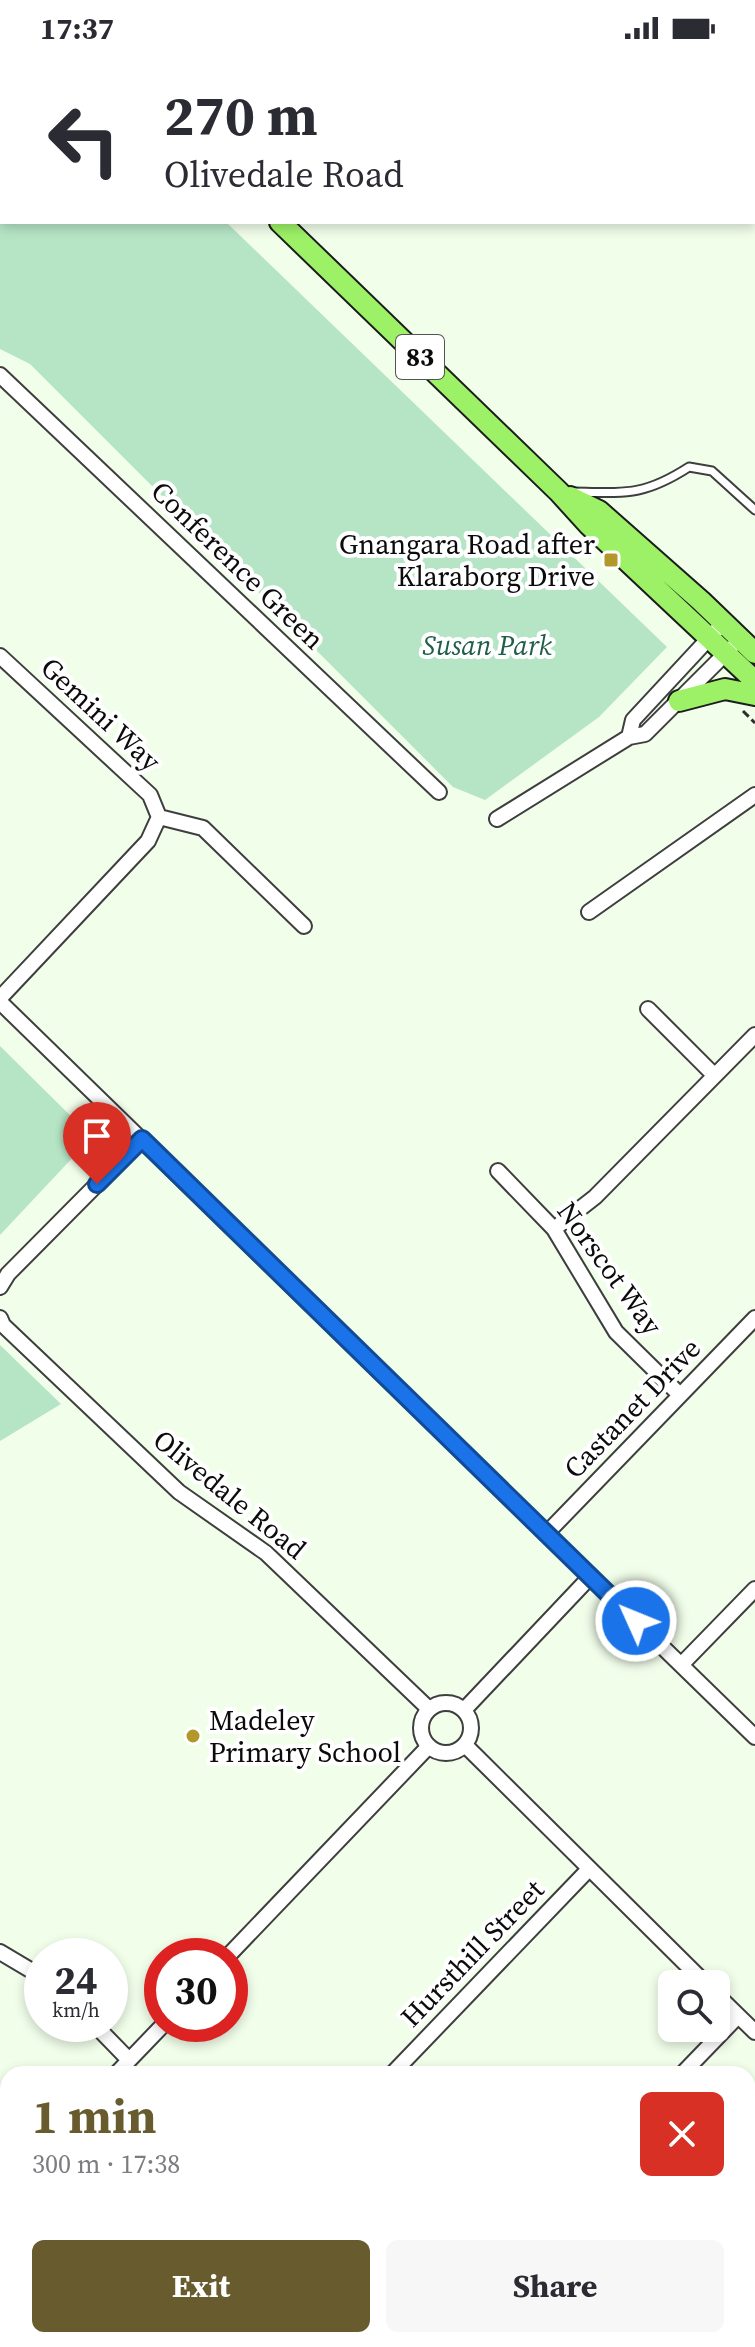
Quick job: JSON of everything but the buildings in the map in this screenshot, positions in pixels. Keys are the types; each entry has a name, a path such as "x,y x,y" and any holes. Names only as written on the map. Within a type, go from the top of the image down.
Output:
{"main road":[{"name":"83","path":"282,224 559,492 589,525 711,639 755,653"},
{"name":"83","path":"559,492 599,511 724,622 733,646 755,681"},
{"path":"679,701 725,689 755,695"}],"street":[{"name":"Conference Green","path":"0,375 439,792"},
{"path":"629,737 633,720 724,622"},
{"path":"497,819 629,737 645,734 733,646"},
{"name":"Gemini Way","path":"0,656 150,795 159,817 148,841 0,1000"},
{"path":"589,912 755,795"},
{"name":"Gemini Way","path":"159,817 203,828 304,926"},
{"path":"0,1000 755,1737"},
{"path":"648,1009 714,1075"},
{"path":"554,1229 595,1197 755,1035"},
{"path":"0,1287 8,1274 142,1139"},
{"name":"Norscot Way","path":"498,1171 554,1229 616,1332 680,1395"},
{"name":"Olivedale Road","path":"0,1318 3,1325 179,1492 266,1553 429,1709"},
{"name":"Castanet Drive","path":"546,1534 755,1318"},
{"path":"464,1710 590,1577"},
{"path":"681,1665 755,1589"},
{"path":"445,1702 464,1710 471,1726 471,1734 465,1745 449,1753 440,1753 429,1746 421,1731 421,1722 429,1709 445,1702"},
{"path":"465,1745 692,1970"},
{"path":"245,1938 429,1746"},
{"name":"Hursthill Street","path":"400,2066 589,1869"},
{"path":"0,1952 24,1966"},
{"path":"730,2008 755,2032"},
{"path":"690,2066 738,2016"},
{"path":"112,2042 129,2060"},
{"path":"123,2066 146,2042"}],"lane":[{"path":"559,492 635,493 669,480 689,467 712,471 755,510"}],"green space":[{"name":"Susan Park","path":"0,224 228,224 667,647 599,717 485,800 453,787 30,364 0,349"},
{"path":"0,1046 92,1137 0,1235"},
{"path":"0,1345 61,1404 0,1441"}],"place":[{"name":"Gnangara Road after Klaraborg Drive","path":"611,560"},
{"name":"Madeley Primary School","path":"193,1736"}],"route":[{"path":"97,1184 142,1139 636,1621"}]}
